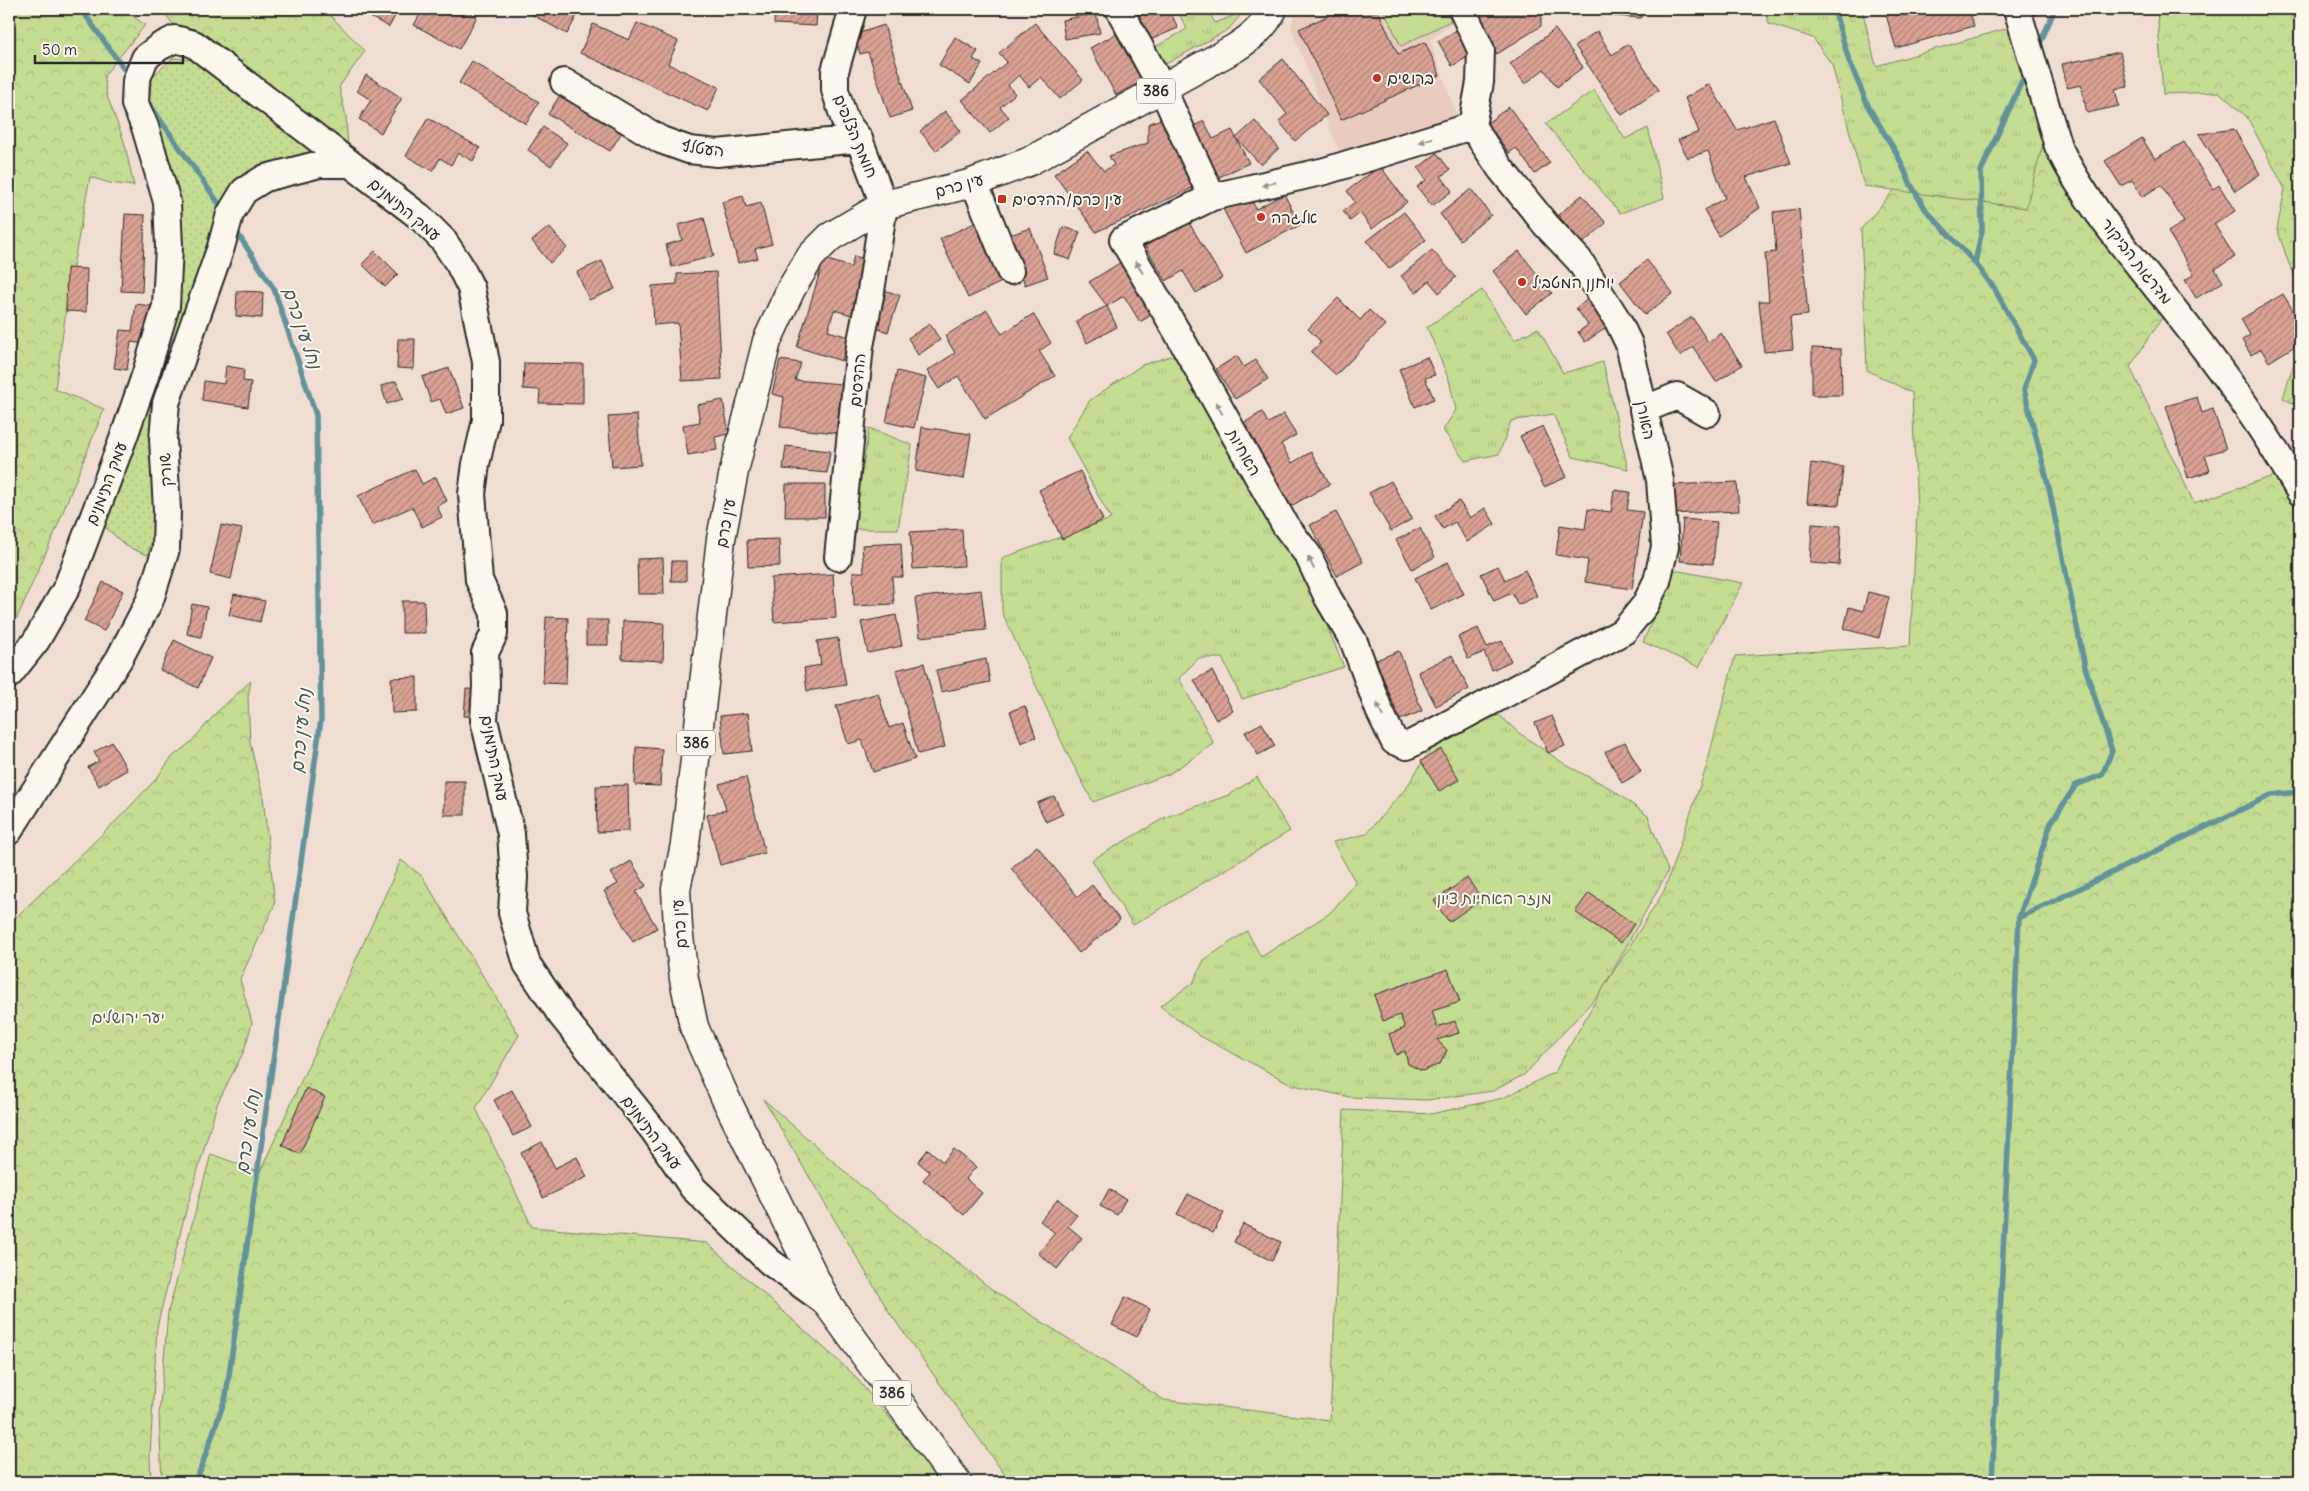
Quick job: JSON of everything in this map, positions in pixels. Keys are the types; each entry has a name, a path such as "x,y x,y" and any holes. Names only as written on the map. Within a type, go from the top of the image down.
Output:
{"main road":[{"name":"עין כרם","path":"827,1303 725,1097 694,1026 683,971 678,928 676,888 685,844 721,539 734,471 767,341 791,289 811,256 830,237 884,205 974,182 1028,162 1253,36 1267,21 1274,9"},
{"name":"386","path":"827,1303 957,1482"}],"street":[{"name":"חומת הצלפים","path":"853,9 835,71 836,90 846,121 859,139 884,205"},
{"path":"1119,9 1162,88 1212,197"},
{"path":"1462,9 1481,50 1480,82 1472,126"},
{"name":"מדרגות הביקור","path":"2017,9 2058,146 2068,167 2116,236 2220,367 2300,492"},
{"name":"עמק התימנים","path":"9,675 36,641 67,587 126,430 166,306 169,247 167,202 145,128 135,104 136,81 145,58 159,47 175,39 194,44 420,217 443,240 459,264 471,288 486,362 486,420 476,464 472,494 479,580 494,613 494,634 485,653 484,720 511,834 514,877 512,913 527,964 562,1016 654,1131 693,1188 770,1262 827,1303"},
{"name":"העטלף","path":"564,82 661,140 690,150 717,153 859,139"},
{"name":"האחיות","path":"1407,746 1394,741 1379,710 1354,642 1328,598 1308,555 1285,525 1124,240 1212,197 1325,171 1472,126"},
{"name":"האורן","path":"1407,746 1624,631 1645,605 1657,581 1665,547 1660,480 1629,344 1618,322 1579,260 1546,225 1500,168 1472,126"},
{"name":"שורק","path":"9,831 119,659 150,600 166,549 168,510 162,438 166,403 221,247 230,214 244,191 266,178 320,164 349,164"},
{"path":"974,182 1010,271"},
{"name":"ההדסים","path":"838,557 860,346 871,291 884,205"},
{"path":"1643,410 1677,396 1707,413"}],"shaded area":[{"name":"ברושים","path":"1295,9 1457,9 1461,18 1430,40 1457,116 1341,157 1291,28"}],"green space":[{"path":"9,9 127,9 145,25 104,76 107,96 124,141 134,186 110,183 90,177 70,282 55,389 104,409 55,532 17,618 9,612"},
{"path":"162,9 318,9 328,13 365,51 339,87 346,116 348,149 319,126 174,26"},
{"path":"1196,9 1207,9 1215,23 1243,12 1229,29 1155,70 1148,51 1187,29 1180,16"},
{"path":"1383,9 1446,9 1452,20 1401,46"},
{"path":"1765,9 1862,9 1876,66 2012,27 2045,136 2026,208 1864,186 1832,65 1813,38 1769,24"},
{"path":"2157,9 2300,9 2300,285 2289,264 2277,229 2285,189 2247,117 2219,92 2163,94"},
{"path":"173,58 194,60 320,153 263,171 159,406 156,529 147,555 126,546 104,526 111,496 176,288 148,105 152,77"},
{"path":"1594,90 1625,139 1648,128 1664,198 1620,213 1546,124"},
{"path":"1944,132 2047,143 2167,310 2130,367 2194,503 2282,473 2300,508 2300,1482 1010,1482 891,1315 763,1099 861,1186 994,1291 1164,1400 1330,1420 1344,1110 1431,1114 1503,1098 1555,1072 1597,998 1664,891 1706,768 1735,656 1910,646 1917,511 1912,393 1867,370 1861,229"},
{"path":"1482,290 1514,340 1538,328 1563,373 1603,362 1628,469 1573,457 1553,414 1511,421 1499,454 1465,461 1443,430 1456,410 1449,380 1427,327"},
{"path":"1180,353 1317,602 1344,667 1242,699 1222,658 1199,658 1179,678 1214,744 1169,774 1093,802 1068,755 1002,612 1002,558 1111,519 1067,438 1090,400 1142,365"},
{"path":"2300,357 2300,407 2283,398 2294,363"},
{"path":"869,428 912,445 898,529 853,529"},
{"path":"1674,570 1743,583 1699,667 1643,642"},
{"name":"יער ירושלים","path":"251,681 248,697 250,743 263,797 275,904 240,979 252,1023 244,1051 217,1104 184,1218 157,1327 150,1456 151,1482 9,1482 9,924 118,819 156,779 172,757 191,742 218,711"},
{"name":"מנזר האחיות ציון","path":"1499,715 1519,733 1566,765 1610,788 1648,816 1668,871 1601,992 1525,1074 1493,1091 1427,1100 1350,1097 1293,1085 1200,1036 1160,1006 1193,983 1204,960 1247,931 1261,957 1330,913 1356,883 1333,842 1366,834 1406,788 1437,739"},
{"path":"1257,777 1290,831 1133,925 1092,860 1166,817 1229,795"},
{"path":"401,860 422,876 519,1035 476,1108 532,1227 707,1243 852,1373 943,1482 162,1482 159,1416 168,1312 211,1154 260,1172"}],"building":[{"path":"355,9 399,9 389,27"},
{"path":"423,9 462,9 477,17 459,49 414,25"},
{"path":"534,9 580,10 567,34 531,14"},
{"path":"775,9 817,9 816,26 774,24"},
{"path":"1125,9 1169,9 1178,28 1141,44"},
{"path":"1213,9 1231,9 1216,15"},
{"path":"1343,9 1377,9 1398,54 1425,42 1440,75 1341,120 1299,29"},
{"path":"1480,9 1541,9 1541,26 1497,54 1478,21"},
{"path":"1615,9 1642,9 1641,18 1614,16"},
{"path":"1907,9 1969,9 1974,26 1896,48 1886,15"},
{"path":"2090,9 2125,9 2125,16 2089,14"},
{"path":"1096,13 1100,33 1065,39 1062,20"},
{"path":"637,23 678,41 668,64 719,87 708,111 580,53 593,24 629,40"},
{"path":"1035,23 1083,80 1060,99 1041,77 1029,87 1019,75 1008,85 1015,94 1000,107 1009,117 990,133 962,100 1007,62 999,53"},
{"path":"884,25 912,111 890,118 868,52 860,54 854,35"},
{"path":"1464,26 1478,51 1452,66 1438,41"},
{"path":"1555,29 1583,67 1557,87 1544,69 1525,84 1510,64"},
{"path":"1597,31 1612,55 1628,44 1659,90 1622,115 1575,46"},
{"path":"1116,34 1142,81 1116,95 1090,48"},
{"path":"955,37 978,51 973,59 982,64 970,84 939,65"},
{"path":"2120,52 2128,87 2115,89 2119,106 2087,113 2081,85 2067,88 2062,64"},
{"path":"1283,59 1327,115 1295,141 1279,121 1287,114 1259,79"},
{"path":"472,61 539,102 526,124 459,83"},
{"path":"366,75 402,98 381,133 359,119 371,100 357,91"},
{"path":"1709,84 1737,130 1774,118 1791,163 1746,177 1760,208 1719,236 1704,210 1725,198 1708,151 1688,158 1678,140 1699,132 1685,98"},
{"path":"562,92 624,129 610,151 548,114"},
{"path":"1509,107 1550,163 1535,174 1516,148 1509,153 1487,123"},
{"path":"945,111 961,131 936,151 920,131"},
{"path":"1166,117 1197,186 1096,232 1054,174 1087,151 1104,171 1114,165 1109,156 1148,143 1148,124"},
{"path":"428,118 480,148 473,161 458,153 451,165 440,158 433,171 406,156"},
{"path":"1204,121 1213,139 1232,130 1249,163 1217,178 1192,127"},
{"path":"1255,121 1279,148 1261,165 1236,138"},
{"path":"543,127 567,143 551,166 528,150"},
{"path":"2234,129 2260,174 2235,191 2199,134"},
{"path":"2142,138 2155,159 2184,142 2213,189 2219,185 2235,211 2214,224 2235,257 2215,269 2223,282 2196,298 2185,280 2194,274 2168,232 2184,222 2161,185 2142,197 2132,180 2121,186 2105,161"},
{"path":"1437,153 1450,170 1441,176 1452,191 1432,206 1417,187 1426,180 1418,168"},
{"path":"1380,166 1407,202 1372,229 1360,213 1350,221 1343,211 1355,202 1347,191"},
{"path":"1471,189 1491,215 1460,240 1440,214"},
{"name":"אלגרה","path":"1248,194 1256,209 1284,194 1300,225 1246,253 1222,207"},
{"path":"1582,195 1606,223 1582,244 1558,215"},
{"path":"743,196 746,207 761,203 772,244 755,249 758,258 738,263 722,202"},
{"path":"1799,209 1808,315 1790,317 1793,349 1764,352 1759,301 1769,301 1765,253 1776,252 1773,212"},
{"path":"1404,212 1426,240 1389,269 1367,241"},
{"path":"125,214 145,215 142,292 121,291"},
{"path":"704,218 714,256 672,267 666,245 682,240 678,225"},
{"path":"981,220 1008,279 968,298 940,239"},
{"path":"1188,221 1222,278 1196,293 1183,271 1166,281 1145,246"},
{"path":"549,227 567,248 550,263 532,241"},
{"path":"1063,227 1080,232 1070,260 1054,254"},
{"path":"1030,228 1048,277 1025,285 1007,236"},
{"path":"1432,250 1456,277 1439,293 1429,281 1416,293 1401,276"},
{"path":"375,251 398,274 385,287 362,264"},
{"name":"יוחנן המטביל","path":"1519,251 1552,293 1526,314 1493,271"},
{"path":"854,256 872,261 855,316 834,310 828,331 849,337 842,361 797,347 824,259 851,267"},
{"path":"1126,259 1159,310 1140,322 1124,296 1107,306 1089,282"},
{"path":"1647,260 1673,293 1645,315 1620,282"},
{"path":"602,261 615,289 589,300 577,272"},
{"path":"67,268 87,269 86,312 66,311"},
{"path":"716,272 722,379 682,381 678,323 654,325 652,286 677,284 677,274"},
{"path":"880,289 900,295 888,332 869,326"},
{"path":"237,291 263,292 262,318 236,316"},
{"path":"2283,294 2300,322 2300,343 2269,362 2261,349 2251,355 2242,340 2250,335 2241,319"},
{"path":"1592,296 1612,324 1585,342 1578,332 1588,325 1576,308"},
{"path":"1338,298 1360,320 1369,310 1385,325 1336,375 1311,352 1321,342 1308,329"},
{"path":"136,304 158,307 151,345 131,342 127,370 114,368 120,330 132,331"},
{"path":"1107,306 1117,327 1087,343 1076,321"},
{"path":"987,310 1002,334 1033,314 1051,343 1039,351 1055,376 985,419 958,376 939,389 927,371 955,353 945,336"},
{"path":"1692,317 1708,342 1721,333 1742,365 1716,382 1693,347 1680,356 1666,334"},
{"path":"930,324 940,340 918,355 908,338"},
{"path":"398,339 415,339 414,369 397,368"},
{"path":"1812,348 1841,349 1842,395 1812,395"},
{"path":"1237,356 1244,367 1256,360 1268,379 1235,399 1216,369"},
{"path":"1427,357 1435,375 1425,378 1434,399 1415,407 1399,369"},
{"path":"780,360 801,363 795,380 842,384 836,433 780,427 784,397 772,394"},
{"path":"524,363 583,364 583,404 539,403 540,390 523,389"},
{"path":"226,366 244,369 243,381 251,382 248,407 202,400 204,381 224,384"},
{"path":"449,368 464,408 446,414 440,399 431,402 422,377"},
{"path":"897,371 926,378 914,428 886,422"},
{"path":"396,381 403,399 387,404 381,386"},
{"path":"2197,397 2202,413 2213,409 2226,449 2205,455 2210,471 2188,478 2166,406"},
{"path":"723,400 729,434 715,437 717,450 688,455 683,425 700,422 697,405"},
{"path":"1262,412 1268,423 1284,414 1296,435 1281,444 1292,463 1311,452 1330,484 1291,506 1242,424"},
{"path":"637,415 641,465 612,467 608,417"},
{"path":"1543,426 1567,477 1544,487 1520,436"},
{"path":"922,427 971,434 964,479 916,471"},
{"path":"786,446 830,451 827,473 783,469"},
{"path":"1811,463 1843,467 1839,505 1807,503"},
{"path":"415,469 422,484 436,477 447,501 437,506 442,517 422,527 412,507 372,525 358,496"},
{"path":"1080,471 1103,520 1062,539 1039,490"},
{"path":"1391,481 1412,519 1391,531 1369,493"},
{"path":"1737,482 1739,511 1669,514 1668,485"},
{"path":"786,484 825,484 825,517 785,517"},
{"path":"1614,490 1630,492 1627,510 1643,512 1632,589 1585,582 1588,560 1556,555 1560,525 1585,529 1588,509 1611,512"},
{"path":"1459,501 1470,518 1485,508 1495,524 1467,542 1455,522 1443,529 1435,516"},
{"path":"1336,512 1363,562 1337,576 1310,525"},
{"path":"1683,519 1717,522 1713,564 1680,561"},
{"path":"1812,524 1841,526 1839,565 1810,563"},
{"path":"221,525 242,529 231,579 210,574"},
{"path":"1420,528 1435,557 1412,569 1396,540"},
{"path":"962,529 964,566 913,569 910,532"},
{"path":"779,539 780,566 748,567 747,540"},
{"path":"901,543 903,577 892,577 894,604 854,606 853,572 864,572 862,545"},
{"path":"663,558 664,594 638,594 637,559"},
{"path":"672,561 686,561 686,581 671,581"},
{"path":"1448,562 1464,594 1431,610 1415,578"},
{"path":"1498,566 1505,580 1525,570 1537,596 1518,605 1512,593 1494,601 1481,574"},
{"path":"833,574 836,618 774,622 771,578"},
{"path":"103,582 123,591 104,631 84,621"},
{"path":"981,590 986,630 920,637 915,598"},
{"path":"1868,592 1889,597 1879,638 1844,629 1849,607 1863,611"},
{"path":"234,594 265,601 260,622 229,615"},
{"path":"402,601 424,601 425,633 402,633"},
{"path":"192,604 207,607 201,637 187,634"},
{"path":"896,615 902,646 868,653 861,622"},
{"path":"546,617 568,618 566,684 543,683"},
{"path":"586,620 608,620 608,645 586,645"},
{"path":"623,621 664,623 663,661 622,659"},
{"path":"1478,628 1487,647 1502,641 1511,661 1492,670 1484,652 1468,659 1458,637"},
{"path":"9,635 15,639 9,649"},
{"path":"838,638 846,685 807,691 804,668 821,665 817,641"},
{"path":"174,640 211,658 198,688 160,670"},
{"path":"1399,651 1422,711 1400,720 1376,660"},
{"path":"1452,655 1469,689 1436,706 1418,672"},
{"path":"986,659 990,682 941,692 936,670"},
{"path":"924,663 945,747 918,754 896,670"},
{"path":"1212,671 1233,711 1216,720 1194,680"},
{"path":"417,677 417,712 392,713 391,678"},
{"path":"466,689 481,690 479,717 464,716"},
{"path":"878,693 889,728 903,723 915,759 873,772 862,740 848,744 836,706"},
{"path":"1025,706 1036,737 1021,743 1010,711"},
{"path":"748,713 752,751 724,754 720,716"},
{"path":"1552,716 1565,746 1548,753 1535,723"},
{"path":"1262,723 1275,746 1258,755 1245,732"},
{"path":"112,742 127,770 99,786 88,767 99,761 94,752"},
{"path":"1625,742 1641,772 1622,783 1605,752"},
{"path":"636,747 662,749 660,786 635,785"},
{"path":"1441,749 1459,780 1439,791 1421,761"},
{"path":"746,777 765,853 720,865 707,815 726,810 719,784"},
{"path":"444,781 465,781 465,815 444,815"},
{"path":"628,785 629,831 597,832 596,786"},
{"path":"1054,796 1063,814 1046,822 1037,803"},
{"path":"1037,846 1078,897 1092,885 1120,920 1079,953 1011,868"},
{"path":"631,861 646,886 636,892 657,928 633,942 604,891 618,884 611,873"},
{"path":"1467,878 1482,899 1449,922 1434,901"},
{"path":"1589,893 1634,924 1621,943 1575,912"},
{"path":"1448,969 1460,1002 1432,1011 1437,1027 1455,1021 1459,1033 1437,1040 1447,1050 1440,1064 1422,1071 1408,1064 1405,1051 1396,1055 1389,1034 1405,1028 1400,1015 1383,1021 1374,995"},
{"path":"306,1088 325,1097 300,1154 282,1145"},
{"path":"512,1090 532,1127 513,1136 494,1100"},
{"path":"542,1142 555,1168 577,1157 587,1177 543,1198 521,1153"},
{"path":"928,1149 943,1162 954,1149 976,1167 966,1179 982,1193 964,1215 923,1180 930,1172 918,1162"},
{"path":"1109,1189 1126,1199 1117,1215 1100,1206"},
{"path":"1188,1194 1224,1213 1213,1233 1177,1214"},
{"path":"1058,1199 1077,1215 1068,1226 1082,1238 1057,1269 1038,1253 1055,1233 1040,1221"},
{"path":"1243,1224 1281,1242 1272,1261 1234,1242"},
{"path":"1125,1297 1150,1309 1137,1337 1112,1325"}],"waterway":[{"name":"נחל עין כרם","path":"81,9 129,76"},
{"path":"1834,9 1849,61 1869,108 1897,154 1911,185 1926,210 1975,263 1994,288 2034,360 2024,390 2049,488 2085,667 2112,751 2102,775 2076,785 2051,823 2019,918 1992,1482"},
{"path":"2038,48 2055,9"},
{"path":"1975,263 1982,230 1981,171 2026,72"},
{"name":"נחל עין כרם","path":"145,98 224,211"},
{"name":"נחל עין כרם","path":"196,1482 226,1396 321,719 316,415 274,289 234,228"},
{"path":"2019,918 2271,795 2300,792"}],"place":[{"name":"ברושים","path":"1377,78"},
{"name":"עין כרם/ההדסים","path":"1002,199"},
{"name":"אלגרה","path":"1261,217"},
{"name":"יוחנן המטביל","path":"1522,282"}]}
